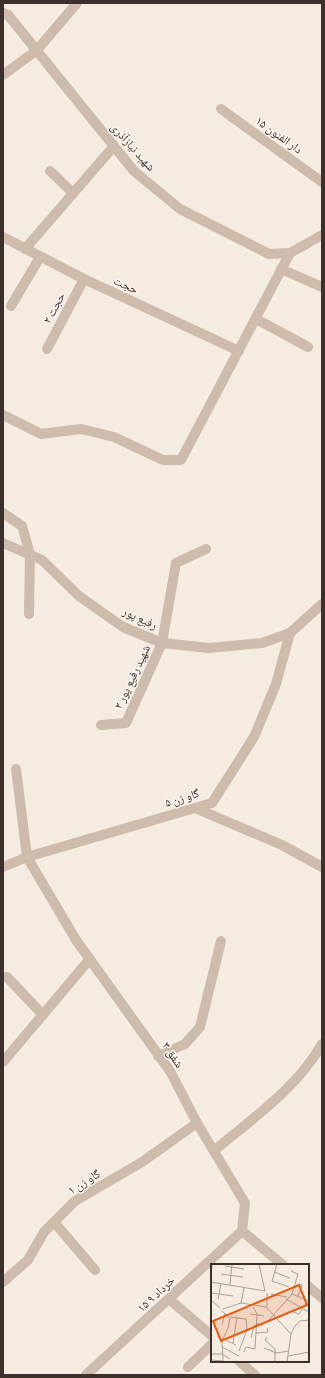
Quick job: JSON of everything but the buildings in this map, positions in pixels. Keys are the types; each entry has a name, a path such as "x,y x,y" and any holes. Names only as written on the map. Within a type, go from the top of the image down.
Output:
{"street":[{"path":"3,75 37,50 77,3"},
{"name":"شهید نیازآذری","path":"3,13 8,15 134,171 180,209 269,254 290,253 322,235"},
{"name":"دار الفنون ۱۵","path":"221,109 322,182"},
{"path":"25,249 114,146"},
{"path":"50,171 73,193"},
{"name":"حجت","path":"3,237 84,279 240,351"},
{"path":"3,414 41,434 81,429 114,437 163,460 180,460 240,351 290,253"},
{"path":"11,306 40,257"},
{"path":"282,270 322,287"},
{"name":"حجت ۲","path":"47,349 84,279"},
{"path":"256,319 308,348"},
{"path":"3,513 22,526 30,554 29,614"},
{"name":"رفیع پور","path":"3,543 42,560 78,596 123,626 162,643 209,648 262,643 290,632"},
{"path":"162,643 176,563 206,549"},
{"path":"290,632 322,604"},
{"name":"گاو زن ۵","path":"3,868 27,858 212,803 254,736 276,684 290,632"},
{"name":"شهید رفیع پور ۲","path":"102,725 126,723 162,643"},
{"path":"16,769 27,858"},
{"path":"195,808 282,845 322,866"},
{"name":"شفق ۳","path":"27,858 89,960 170,1072 197,1123 215,1150 245,1203 242,1231"},
{"path":"158,1056 185,1044 200,1027 221,942"},
{"path":"3,1062 89,960"},
{"path":"7,977 43,1015"},
{"path":"215,1150 281,1095 313,1059 322,1044"},
{"name":"گاو زن ۱","path":"3,1282 28,1260 44,1232 75,1201 142,1162 197,1123"},
{"path":"54,1222 95,1270"},
{"path":"242,1231 282,1264"},
{"name":"۱۵ خرداد ۹","path":"86,1375 242,1231"},
{"path":"309,1287 322,1298"},
{"path":"170,1299 211,1335"},
{"path":"188,1368 211,1345"},
{"path":"240,1362 255,1375"}]}
